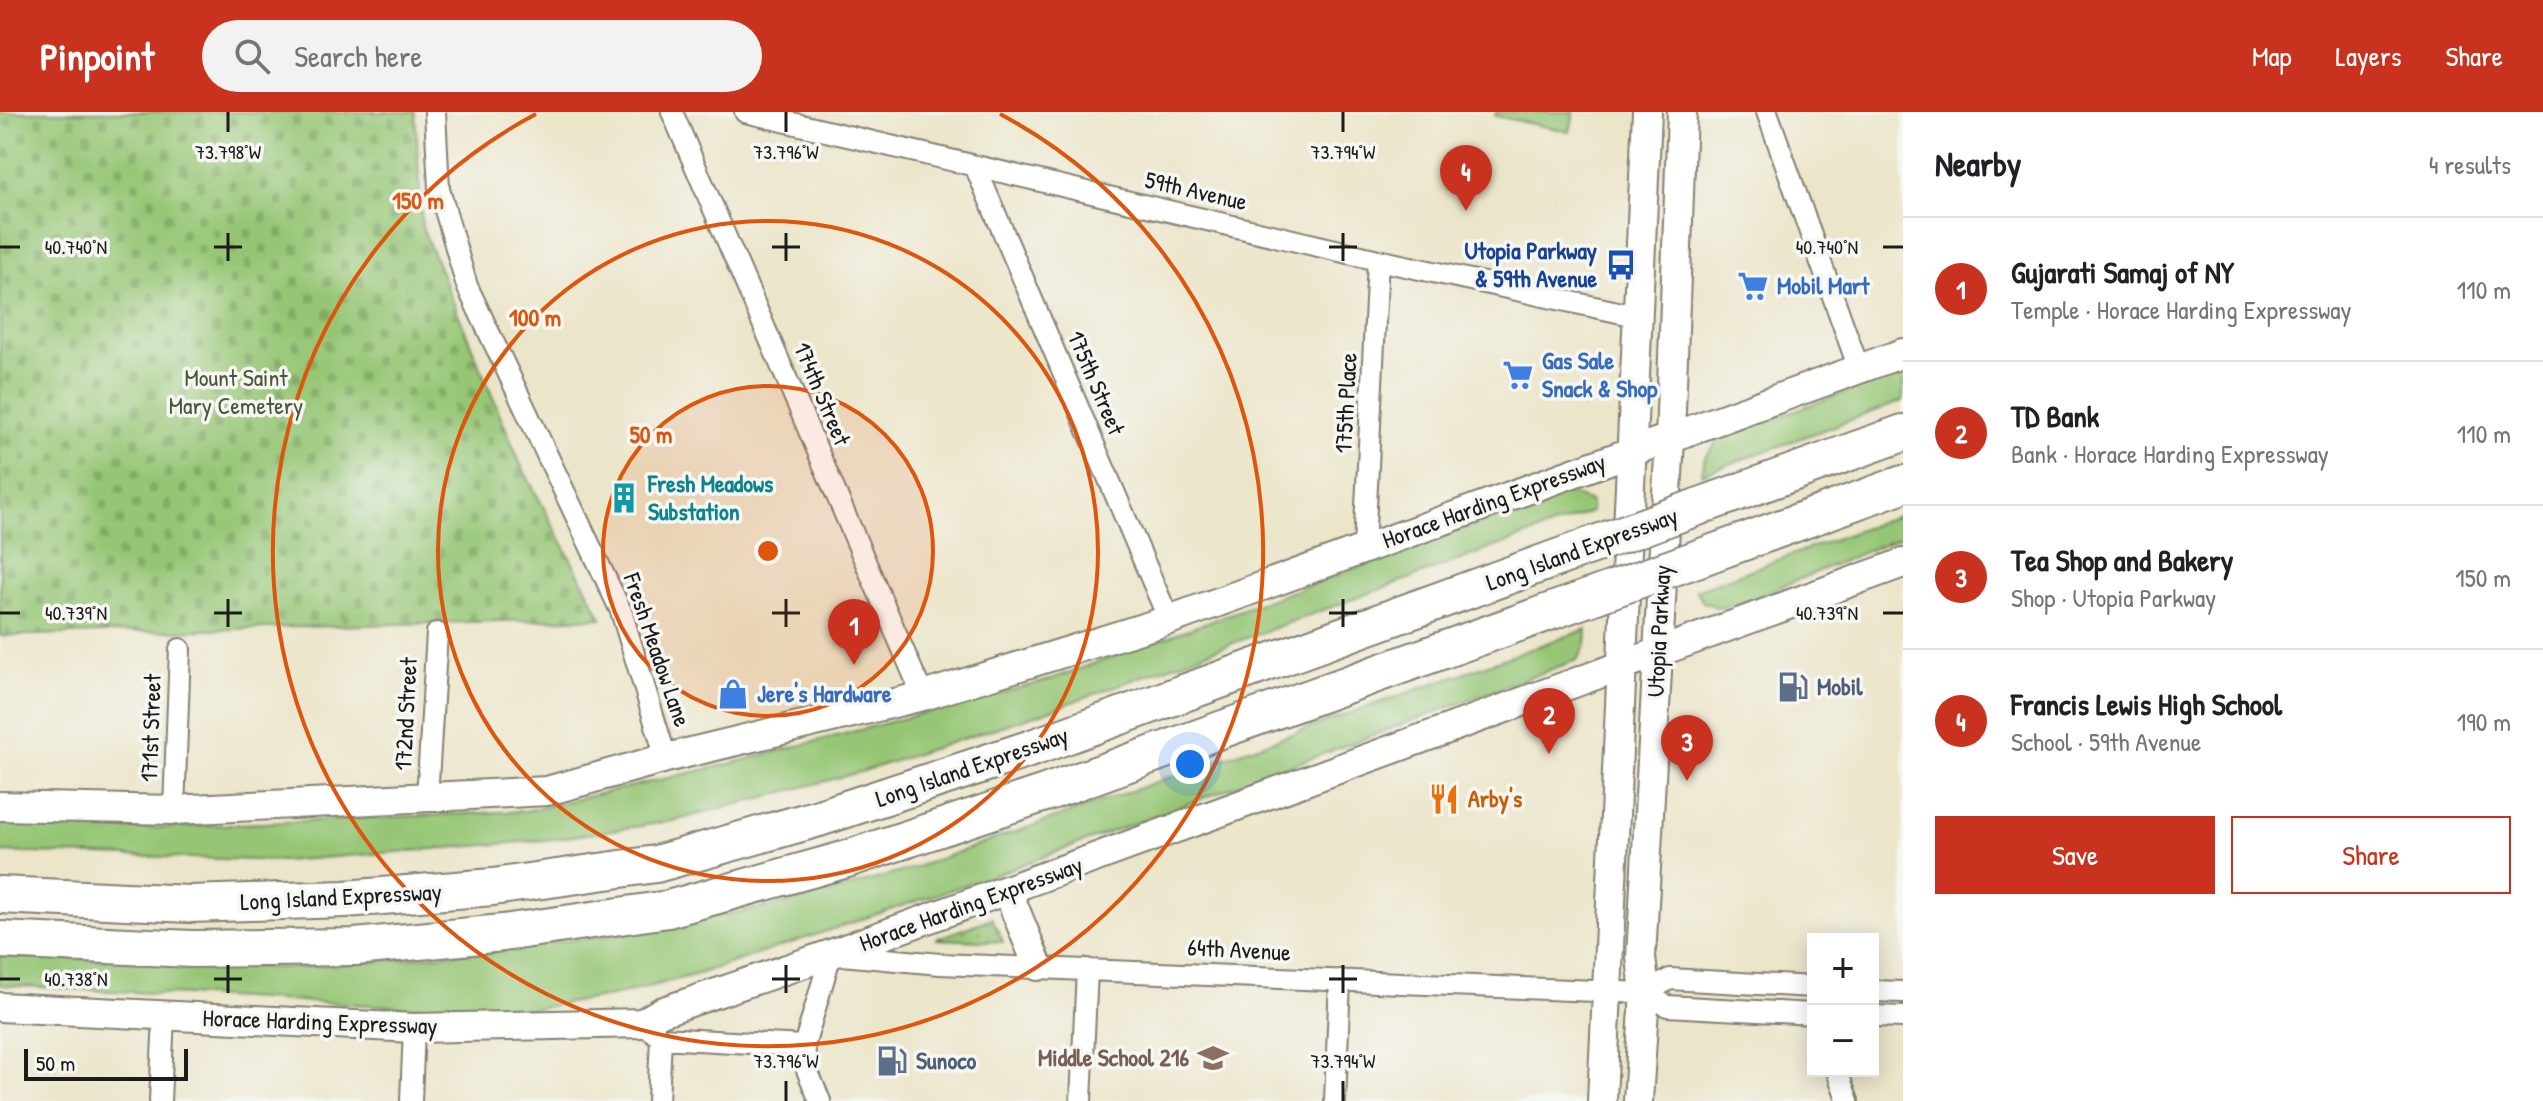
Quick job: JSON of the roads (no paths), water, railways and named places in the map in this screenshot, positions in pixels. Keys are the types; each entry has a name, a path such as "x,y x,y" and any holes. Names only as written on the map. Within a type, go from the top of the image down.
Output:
{"highway":[{"name":"Long Island Expressway","path":"0,895 190,904 345,899 493,887 656,864 819,818 1032,748 1903,433"},
{"name":"Long Island Expressway","path":"0,940 192,949 355,947 503,933 668,909 847,859 1045,793 1903,484"}],"main road":[{"name":"Utopia Parkway","path":"1602,1101 1647,112"},
{"name":"Utopia Parkway","path":"1638,1101 1645,993 1641,957 1670,439 1682,112"},
{"name":"Horace Harding Expressway","path":"0,806 174,810 547,791 666,758 923,696 1169,620 1903,353"},
{"name":"Horace Harding Expressway","path":"0,1007 414,1028 651,1031 661,1012 831,954 1903,563"},
{"path":"1007,890 1038,966"}],"street":[{"name":"Fresh Meadow Lane","path":"435,112 439,189 467,286 621,611 666,758"},
{"name":"174th Street","path":"672,112 923,696"},
{"name":"59th Avenue","path":"745,112 1378,260 1636,316"},
{"path":"1767,112 1859,369"},
{"name":"175th Street","path":"975,166 1169,620"},
{"name":"175th Place","path":"1364,548 1378,260"},
{"name":"172nd Street","path":"427,798 437,633"},
{"name":"171st Street","path":"174,810 180,649"},
{"path":"820,1101 807,1070 804,1046 831,954"},
{"name":"64th Avenue","path":"831,954 940,964 1645,993 1667,1006 1807,1014"},
{"path":"1081,1101 1087,969"},
{"name":"64th Avenue","path":"1645,993 1670,979 1807,990"},
{"path":"1335,1101 1340,980"},
{"path":"1879,991 1903,992"},
{"path":"160,1101 164,1016"},
{"path":"1879,1016 1903,1017"},
{"path":"411,1101 414,1028"},
{"path":"658,1101 651,1031 804,1046"},
{"path":"1839,1077 1848,1101"}],"place":[{"name":"Francis Lewis High School","path":"1466,211"},
{"name":"Utopia Parkway & 59th Avenue","path":"1621,265"},
{"name":"Mobil Mart","path":"1753,286"},
{"name":"Gas Sale Snack & Shop","path":"1518,375"},
{"name":"Fresh Meadows Substation","path":"624,498"},
{"name":"Gujarati Samaj of NY","path":"854,665"},
{"name":"Mobil","path":"1793,687"},
{"name":"Jere's Hardware","path":"733,694"},
{"name":"TD Bank","path":"1549,754"},
{"name":"Tea Shop and Bakery","path":"1687,781"},
{"name":"Arby's","path":"1444,799"},
{"name":"Middle School 216","path":"1213,1058"},
{"name":"Sunoco","path":"892,1061"}],"park label":[{"name":"Mount Saint Mary Cemetery","path":"236,392"}]}
